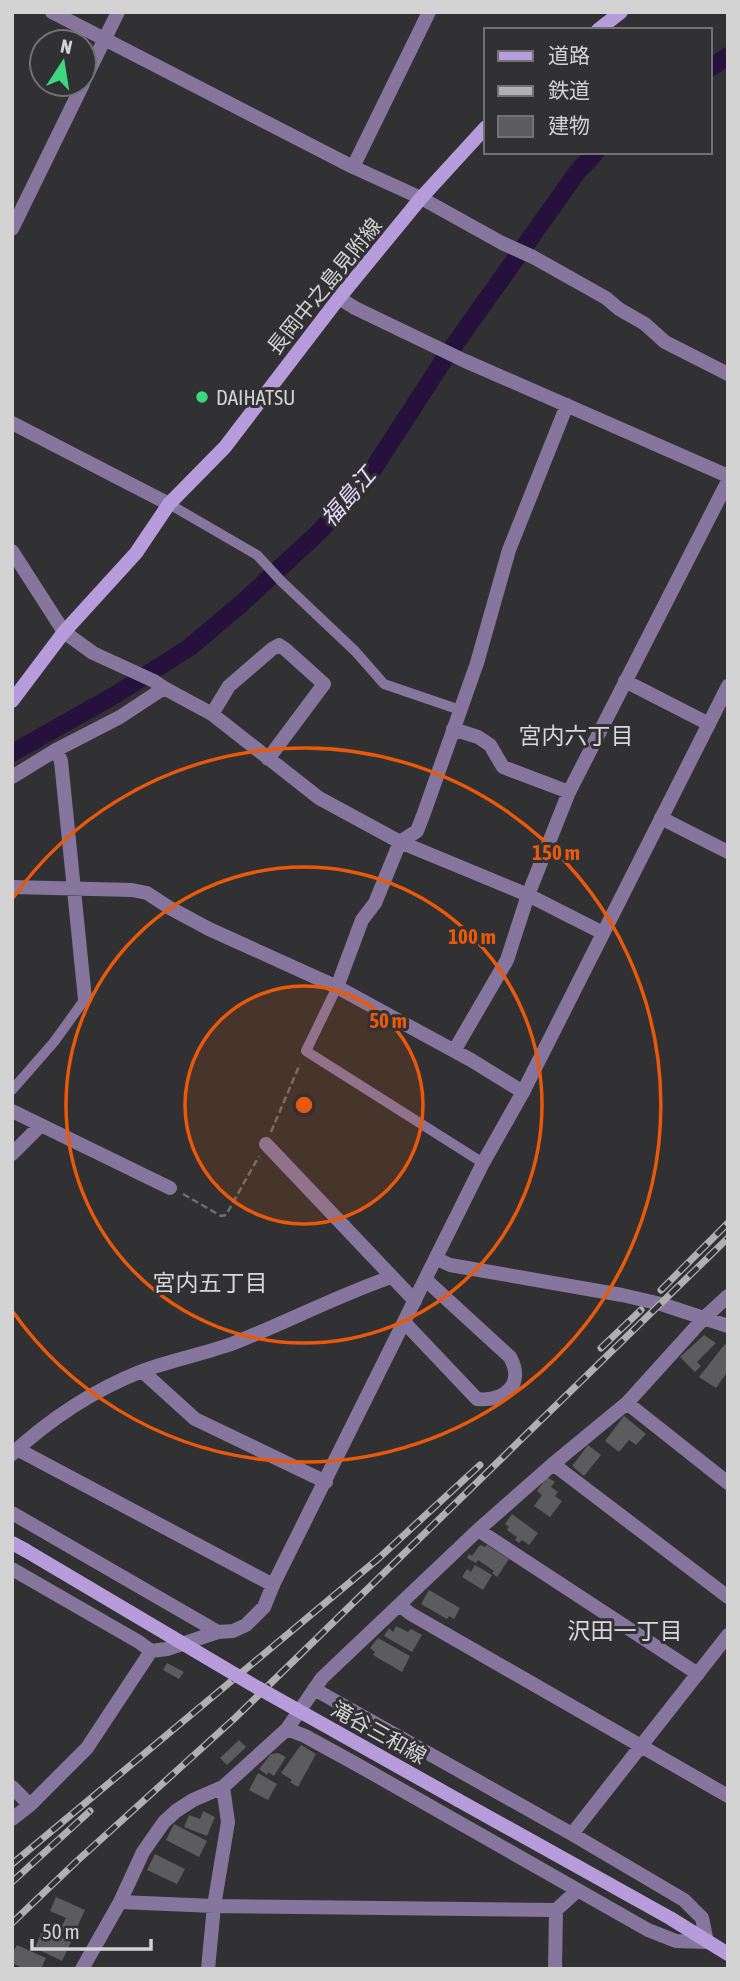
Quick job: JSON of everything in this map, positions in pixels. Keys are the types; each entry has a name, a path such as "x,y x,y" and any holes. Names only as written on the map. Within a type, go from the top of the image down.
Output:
{"main road":[{"path":"601,28 621,12"},
{"name":"長岡中之島見附線","path":"12,701 64,632 136,552 169,504 225,447 339,298 421,198 484,129"},
{"name":"滝谷三和線","path":"18,1547 253,1685 670,1918 728,1954"}],"street":[{"path":"52,12 533,257 606,298 645,324 665,342 728,374"},
{"path":"98,52 118,12"},
{"path":"353,167 429,12"},
{"path":"12,229 76,98"},
{"path":"339,298 463,360 728,479 569,792 528,895 507,960 454,1051"},
{"path":"337,987 362,920 375,903 400,842 416,831 477,663 509,550 566,405"},
{"path":"12,423 169,504"},
{"path":"12,551 64,632 93,653 121,664 212,714 319,798 400,842 528,895 603,933"},
{"path":"212,714 229,686 272,649 279,645 285,649 324,684 268,759"},
{"path":"625,681 709,724"},
{"path":"12,777 56,750 120,717 159,685"},
{"path":"12,1569 151,1651 167,1649 218,1632 233,1631 246,1625 264,1607 483,1163 523,1092 728,686"},
{"path":"453,729 478,737 489,745 503,767 569,792"},
{"path":"56,750 61,761 85,999"},
{"path":"661,818 728,852"},
{"path":"12,887 147,892 209,929 337,987 523,1092"},
{"path":"12,1111 170,1188"},
{"path":"12,1154 40,1126"},
{"path":"266,1144 415,1301"},
{"path":"437,1259 450,1265 622,1295 661,1304 728,1326"},
{"path":"273,1586 15,1452 59,1416 98,1391 142,1371 233,1343 351,1292 391,1278"},
{"path":"404,1322 477,1399 500,1397 512,1385 515,1373 510,1357 426,1280"},
{"path":"82,1969 120,1902 143,1852 163,1822 193,1800 223,1787 287,1729 321,1678 478,1530 627,1403 704,1318 728,1296"},
{"path":"704,1318 728,1335"},
{"path":"142,1371 195,1419 326,1482"},
{"path":"627,1403 728,1483"},
{"path":"553,1464 728,1597"},
{"path":"12,1513 218,1632"},
{"path":"478,1530 698,1674"},
{"path":"399,1605 728,1796"},
{"path":"572,1834 728,1635"},
{"path":"12,1819 30,1805 87,1748 151,1651"},
{"path":"287,1729 356,1764 648,1930 676,1941 707,1942 702,1918 684,1900 314,1689"},
{"path":"12,1787 30,1805"},
{"path":"208,1969 214,1906 228,1822 223,1787"},
{"path":"120,1902 214,1906 556,1910 578,1890"},
{"path":"555,1969 556,1910"}],"lane":[{"path":"169,504 257,555 355,651 384,684 460,710"},
{"path":"337,987 306,1051 483,1163"},
{"path":"12,1090 54,1042 85,999"}],"path":[{"path":"170,1188 221,1216 226,1215 266,1144 306,1051"}],"building":[{"path":"704,1335 716,1343 697,1362 701,1366 695,1372 680,1357"},
{"path":"725,1344 728,1347 728,1371 716,1388 699,1377"},
{"path":"624,1416 646,1434 636,1445 629,1440 619,1452 605,1441"},
{"path":"588,1445 601,1455 584,1476 572,1466"},
{"path":"547,1477 555,1482 551,1487 558,1492 555,1496 562,1501 550,1517 534,1506 542,1495 537,1491"},
{"path":"512,1514 538,1533 529,1545 522,1540 519,1543 515,1540 517,1537 507,1530 509,1527 505,1524"},
{"path":"480,1545 487,1545 509,1559 497,1577 492,1573 494,1571 478,1560 476,1563 467,1558 469,1554 472,1556"},
{"path":"475,1565 492,1575 483,1590 462,1577 467,1569 471,1572"},
{"path":"429,1590 460,1608 454,1619 449,1616 447,1619 421,1604"},
{"path":"396,1626 422,1635 412,1652 384,1636 389,1628 393,1632"},
{"path":"378,1638 410,1656 402,1672 373,1655 375,1652 370,1648"},
{"path":"167,1663 184,1672 179,1679 163,1670"},
{"path":"239,1740 246,1747 227,1765 220,1758"},
{"path":"301,1745 316,1754 298,1787 281,1773"},
{"path":"278,1753 286,1757 274,1776 259,1769 271,1754"},
{"path":"258,1773 277,1784 268,1800 249,1790"},
{"path":"203,1811 215,1817 207,1836 184,1827 189,1815 200,1819"},
{"path":"174,1824 207,1841 199,1857 166,1840"},
{"path":"155,1854 185,1869 177,1884 147,1870"},
{"path":"56,1897 85,1910 73,1936 60,1930 66,1918 50,1911"},
{"path":"43,1929 71,1942 62,1961 35,1948"},
{"path":"17,1945 46,1958 41,1969 25,1969 12,1963 12,1954"}],"waterway":[{"name":"福島江","path":"712,67 728,56"},
{"name":"福島江","path":"12,753 115,695 190,647 319,532 366,480 445,358 578,171 594,154"}],"railway":[{"path":"661,1290 728,1223"},
{"path":"12,1923 235,1718 728,1238"},
{"path":"601,1348 641,1310"},
{"path":"12,1864 379,1558 480,1465"},
{"path":"12,1882 90,1811"}],"place":[{"name":"DAIHATSU","path":"202,397"}],"district":[{"name":"宮内六丁目","path":"576,736"},
{"name":"宮内五丁目","path":"210,1283"},
{"name":"沢田一丁目","path":"625,1631"}]}
